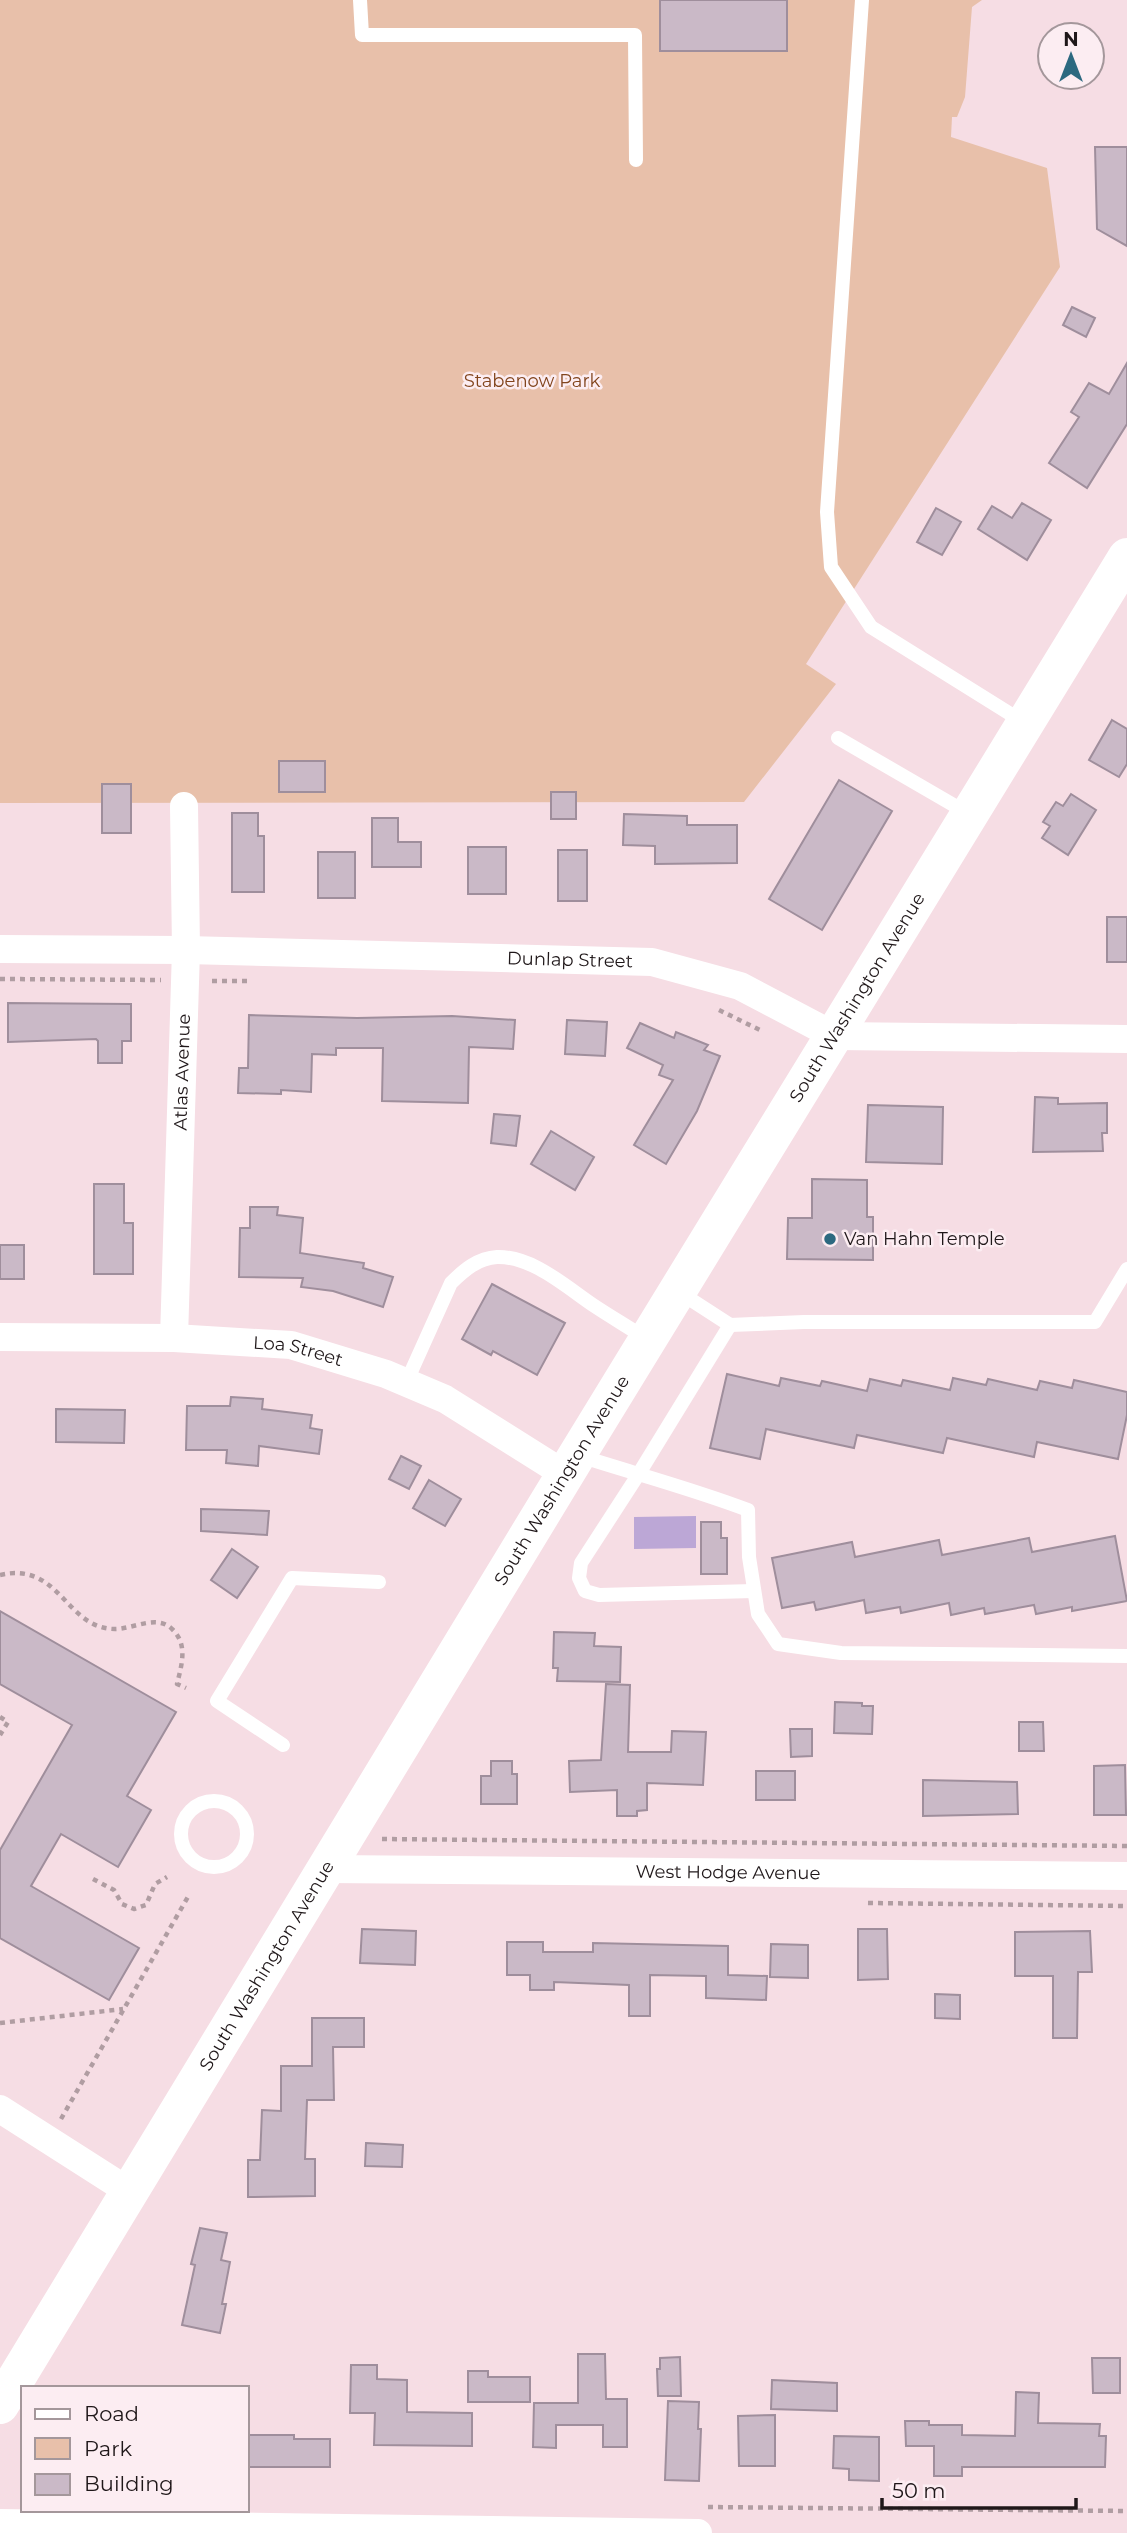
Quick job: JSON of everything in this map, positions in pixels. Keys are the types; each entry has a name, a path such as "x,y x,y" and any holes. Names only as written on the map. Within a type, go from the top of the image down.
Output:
{"street":[{"name":"South Washington Avenue","path":"2,2398 1026,723 1121,580"},
{"name":"Atlas Avenue","path":"174,1338 186,950 184,806"},
{"name":"Dunlap Street","path":"0,949 186,950 652,962 740,986 835,1036 1127,1039"},
{"name":"Loa Street","path":"0,1337 174,1338 291,1345 347,1362 445,1399 572,1465"},
{"name":"West Hodge Avenue","path":"327,1869 1127,1876"},
{"path":"0,2109 130,2192"},
{"path":"0,2523 698,2533"}],"lane":[{"path":"360,0 362,35 635,35 636,160"},
{"path":"862,0 827,512 831,567 871,627 1026,723"},
{"path":"838,738 970,814"},
{"path":"406,1383 451,1283 478,1261 495,1257 514,1258 545,1273 649,1340"},
{"path":"678,1292 730,1325 804,1322 1095,1322 1127,1269"},
{"path":"730,1325 581,1563 579,1578 585,1591 599,1595 754,1591"},
{"path":"572,1465 638,1475 701,1492 748,1510 749,1558 758,1615 778,1644 841,1653 1127,1656"},
{"path":"283,1745 217,1701 292,1578 380,1582"},
{"path":"209,1801 230,1805 241,1814 247,1831 241,1852 223,1865 212,1867 192,1858 181,1839 181,1828 191,1810 209,1801"}],"path":[{"path":"0,979 252,981"},
{"path":"715,1008 764,1032"},
{"path":"0,1575 13,1572 35,1576 54,1587 80,1616 97,1624 114,1629 153,1622 169,1626 181,1639 183,1661 177,1684 186,1688"},
{"path":"0,1717 8,1722 0,1735"},
{"path":"382,1839 1127,1846"},
{"path":"93,1879 114,1889 122,1904 134,1909 146,1906 155,1884 167,1877"},
{"path":"49,2140 189,1895"},
{"path":"0,2023 124,2009"}],"green space":[{"name":"Stabenow Park","path":"0,0 982,0 972,7 965,97 957,117 952,117 951,137 1047,168 1060,267 806,664 836,684 744,802 0,803"}],"shaded area":[{"path":"696,1516 696,1548 634,1549 634,1517"}],"building":[{"path":"660,0 787,0 787,51 660,51"},
{"path":"1095,147 1127,147 1127,246 1097,229"},
{"path":"1072,307 1095,318 1086,337 1063,325"},
{"path":"1127,363 1127,424 1087,488 1049,463 1079,417 1071,412 1089,383 1109,394"},
{"path":"1022,503 1051,520 1027,560 978,529 992,506 1012,518"},
{"path":"936,508 961,522 942,555 917,542"},
{"path":"1112,720 1127,729 1127,764 1119,777 1089,760"},
{"path":"279,761 325,761 325,792 279,792"},
{"path":"839,780 892,811 822,930 769,899"},
{"path":"102,784 131,784 131,833 102,833"},
{"path":"551,792 576,792 576,819 551,819"},
{"path":"1071,794 1096,810 1068,855 1042,838 1050,826 1043,822 1056,802 1063,806"},
{"path":"232,813 258,813 258,836 264,836 264,892 232,892"},
{"path":"624,814 687,816 687,825 737,825 737,863 655,864 655,846 623,845"},
{"path":"372,818 398,818 398,842 421,842 421,867 372,867"},
{"path":"468,847 506,847 506,894 468,894"},
{"path":"558,850 587,850 587,901 558,901"},
{"path":"318,852 355,852 355,898 318,898"},
{"path":"1107,917 1127,917 1127,962 1107,962"},
{"path":"8,1003 131,1004 131,1041 122,1041 122,1063 98,1063 96,1039 8,1042"},
{"path":"249,1015 357,1018 452,1016 515,1020 513,1049 469,1047 468,1103 382,1101 383,1048 336,1048 336,1055 312,1054 311,1092 281,1090 281,1094 238,1093 239,1068 248,1068"},
{"path":"567,1020 607,1022 605,1056 565,1054"},
{"path":"640,1023 674,1038 676,1032 708,1045 704,1050 720,1056 697,1111 666,1164 634,1145 673,1080 659,1075 663,1065 627,1048"},
{"path":"1035,1097 1058,1098 1058,1104 1107,1103 1107,1133 1102,1133 1103,1151 1033,1152"},
{"path":"868,1105 943,1107 942,1164 866,1162"},
{"path":"494,1114 520,1116 516,1146 491,1143"},
{"path":"551,1131 594,1157 575,1190 531,1164"},
{"name":"Van Hahn Temple","path":"812,1179 867,1180 867,1217 873,1217 873,1260 787,1259 788,1218 812,1218"},
{"path":"94,1184 124,1184 124,1223 133,1223 133,1274 94,1274"},
{"path":"250,1207 278,1207 277,1215 303,1218 300,1253 364,1263 363,1268 393,1277 383,1307 333,1291 301,1287 303,1278 239,1277 240,1228 250,1228"},
{"path":"0,1245 24,1245 24,1279 0,1279"},
{"path":"492,1284 565,1323 537,1375 493,1351 491,1355 462,1339"},
{"path":"727,1374 779,1386 781,1378 820,1386 822,1381 867,1391 870,1379 901,1386 903,1380 950,1390 953,1378 986,1385 988,1379 1037,1390 1040,1381 1072,1388 1074,1380 1127,1392 1127,1415 1118,1459 1037,1442 1034,1457 947,1438 943,1453 857,1435 854,1448 766,1429 760,1459 710,1448"},
{"path":"231,1397 263,1399 262,1409 312,1415 310,1428 322,1430 319,1454 259,1446 258,1466 226,1463 227,1450 186,1450 187,1406 230,1406"},
{"path":"56,1409 125,1410 124,1443 56,1442"},
{"path":"401,1456 421,1466 409,1489 389,1479"},
{"path":"429,1480 461,1499 445,1526 413,1508"},
{"path":"201,1509 269,1511 267,1535 201,1531"},
{"path":"701,1522 721,1522 721,1538 727,1538 727,1574 701,1574"},
{"path":"1115,1536 1127,1601 1072,1611 1072,1607 1036,1614 1034,1605 985,1614 984,1608 951,1615 949,1603 901,1613 900,1607 866,1613 864,1600 816,1610 814,1602 782,1608 772,1558 852,1542 855,1557 939,1540 942,1555 1029,1538 1032,1552"},
{"path":"232,1549 258,1567 237,1598 211,1580"},
{"path":"0,1611 176,1712 127,1796 151,1810 118,1867 61,1834 31,1886 139,1948 109,2000 0,1938 0,1850 72,1725 0,1684"},
{"path":"554,1632 595,1633 594,1646 621,1647 620,1682 557,1681 558,1668 553,1668"},
{"path":"606,1684 630,1685 628,1752 671,1752 672,1731 706,1732 703,1785 647,1783 647,1810 637,1811 637,1816 617,1816 617,1790 570,1792 569,1761 601,1760"},
{"path":"835,1702 873,1706 872,1734 834,1733"},
{"path":"1019,1722 1043,1722 1044,1751 1019,1751"},
{"path":"790,1729 812,1729 812,1756 791,1757"},
{"path":"491,1761 512,1761 512,1774 517,1774 517,1804 481,1804 481,1776 491,1776"},
{"path":"1125,1765 1126,1815 1094,1815 1094,1766"},
{"path":"756,1771 795,1771 795,1800 756,1800"},
{"path":"923,1780 1017,1782 1018,1814 923,1816"},
{"path":"362,1929 416,1931 415,1965 360,1963"},
{"path":"858,1929 887,1929 888,1979 858,1980"},
{"path":"1090,1931 1092,1972 1078,1972 1077,2038 1053,2038 1053,1976 1015,1976 1015,1932"},
{"path":"507,1942 543,1942 543,1952 593,1952 593,1943 728,1946 728,1975 767,1976 766,2000 706,1998 706,1976 650,1975 650,2016 629,2016 629,1985 554,1982 554,1990 530,1990 530,1975 507,1975"},
{"path":"771,1944 808,1945 808,1978 770,1977"},
{"path":"935,1994 960,1995 960,2019 935,2018"},
{"path":"312,2018 364,2018 364,2047 333,2047 334,2100 307,2100 305,2159 315,2159 315,2196 248,2197 248,2160 260,2160 262,2110 281,2111 281,2066 312,2066"},
{"path":"366,2143 403,2145 402,2167 365,2166"},
{"path":"200,2228 227,2233 221,2260 230,2262 220,2333 182,2325 195,2265 191,2264"},
{"path":"578,2354 605,2354 606,2399 627,2399 627,2447 603,2447 603,2425 556,2425 556,2448 533,2447 534,2403 578,2403"},
{"path":"680,2357 681,2396 658,2396 657,2369 660,2369 660,2358"},
{"path":"1092,2358 1120,2358 1120,2393 1093,2393"},
{"path":"351,2365 377,2365 377,2379 407,2380 407,2412 472,2413 472,2446 374,2445 375,2413 350,2413"},
{"path":"468,2371 488,2371 488,2377 530,2377 530,2402 468,2402"},
{"path":"772,2380 837,2383 837,2411 771,2409"},
{"path":"1016,2392 1039,2393 1038,2423 1100,2424 1099,2436 1106,2436 1105,2467 962,2467 962,2476 934,2476 934,2446 906,2446 905,2421 929,2421 929,2425 962,2425 962,2435 1015,2436"},
{"path":"668,2401 699,2402 699,2481 665,2480"},
{"path":"775,2415 775,2466 739,2466 738,2416"},
{"path":"248,2435 294,2435 294,2439 330,2439 330,2467 248,2467"},
{"path":"834,2436 879,2437 879,2481 849,2480 849,2469 833,2468"}],"place":[{"name":"Van Hahn Temple","path":"830,1239"}]}
